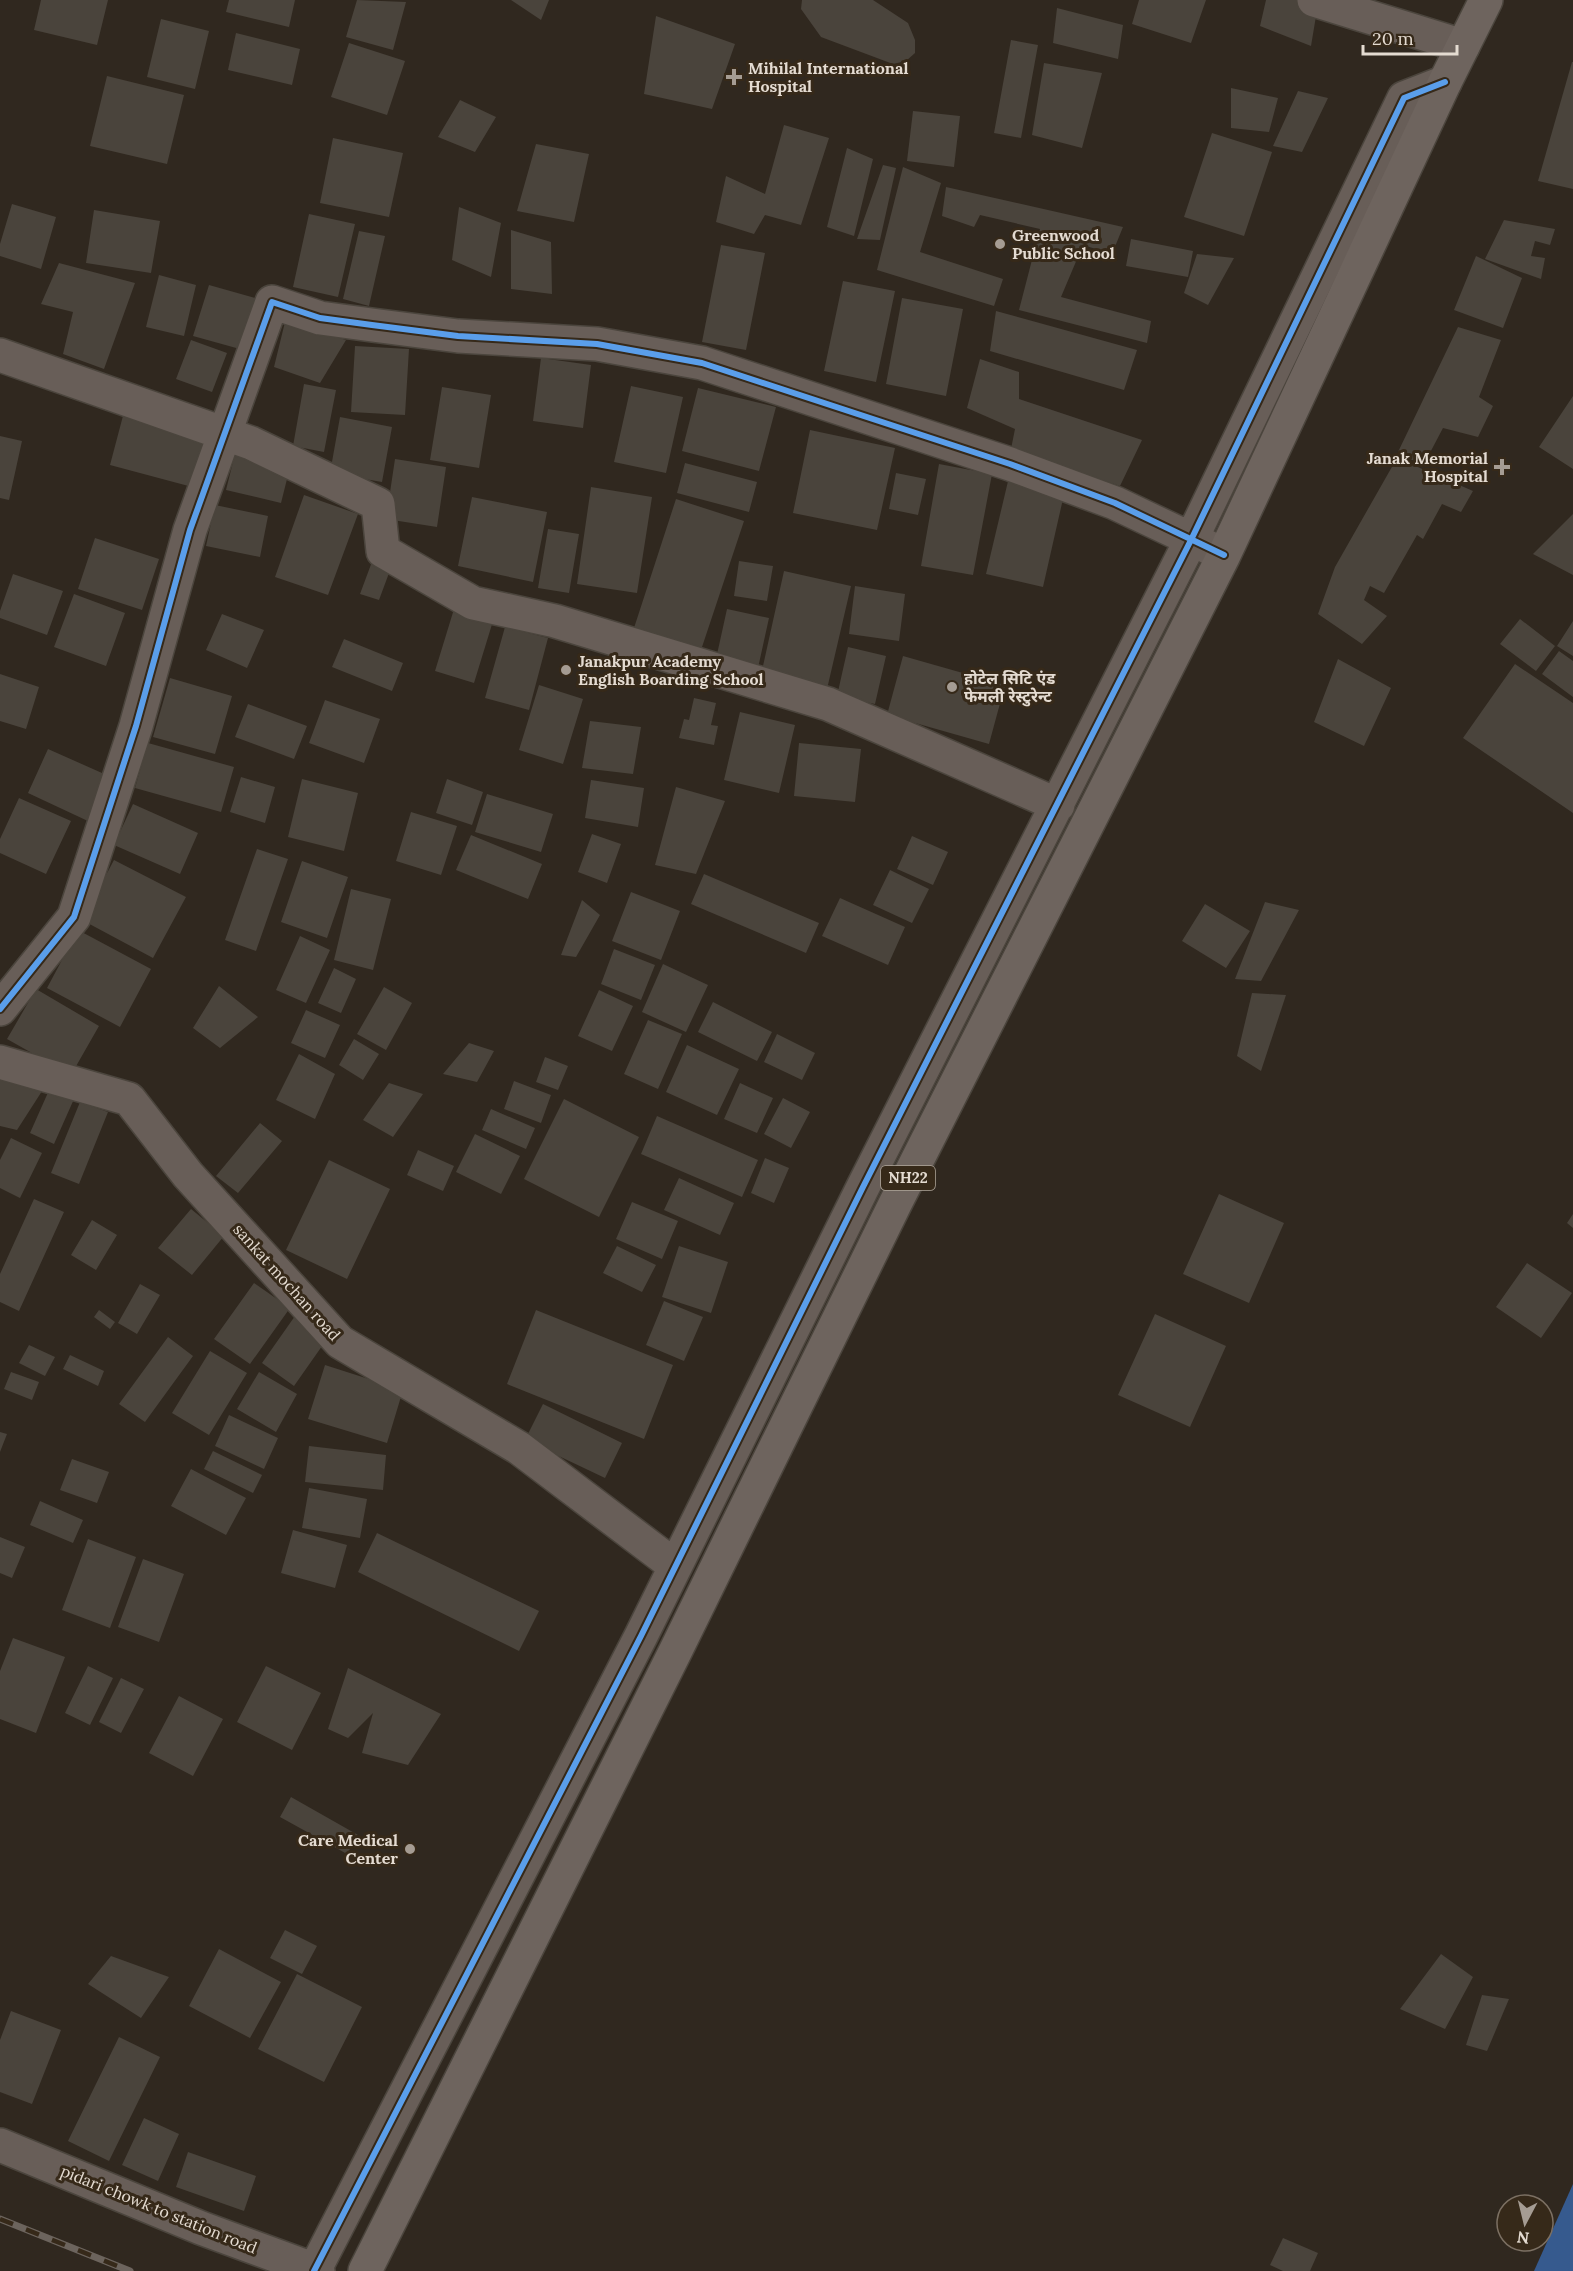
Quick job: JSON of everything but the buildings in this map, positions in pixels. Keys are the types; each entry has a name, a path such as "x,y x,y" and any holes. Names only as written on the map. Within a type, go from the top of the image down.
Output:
{"highway":[{"name":"NH22","path":"364,2271 675,1652 895,1204 1224,555 1445,82 1486,0"}],"street":[{"path":"1314,0 1463,46"},
{"name":"NH22","path":"316,2271 641,1636 863,1187 1191,540 1404,98 1445,82"},
{"path":"0,1009 74,917 136,726 190,531 272,302 320,318 458,336 597,344 702,363 1010,464 1115,503 1224,555"},
{"path":"0,355 224,432 378,504 383,550 472,603 555,621 828,704 1058,805"},
{"name":"sankat mochan road","path":"0,1062 129,1099 188,1175 340,1342 519,1448 675,1566"},
{"name":"pidari chowk to station road","path":"0,2145 201,2228 316,2271"}],"water":[{"path":"1573,2184 1573,2271 1534,2271 1542,2253 1555,2253 1555,2224"}],"railway":[{"path":"0,2219 130,2271"}],"cycle path":[{"path":"314,2271 641,1636 863,1187 1191,540 1404,98 1445,82"},
{"path":"0,1009 74,917 136,726 190,530 272,302 320,318 458,336 597,344 702,363 1010,464 1115,503 1224,555"}],"place":[{"name":"Mihilal International Hospital","path":"734,77"},
{"name":"Greenwood Public School","path":"1000,244"},
{"name":"Janak Memorial Hospital","path":"1502,467"},
{"name":"Janakpur Academy English Boarding School","path":"566,670"},
{"name":"होटेल सिटि एंड फेमली रेस्टुरेन्ट","path":"952,687"},
{"name":"Care Medical Center","path":"410,1849"}]}
